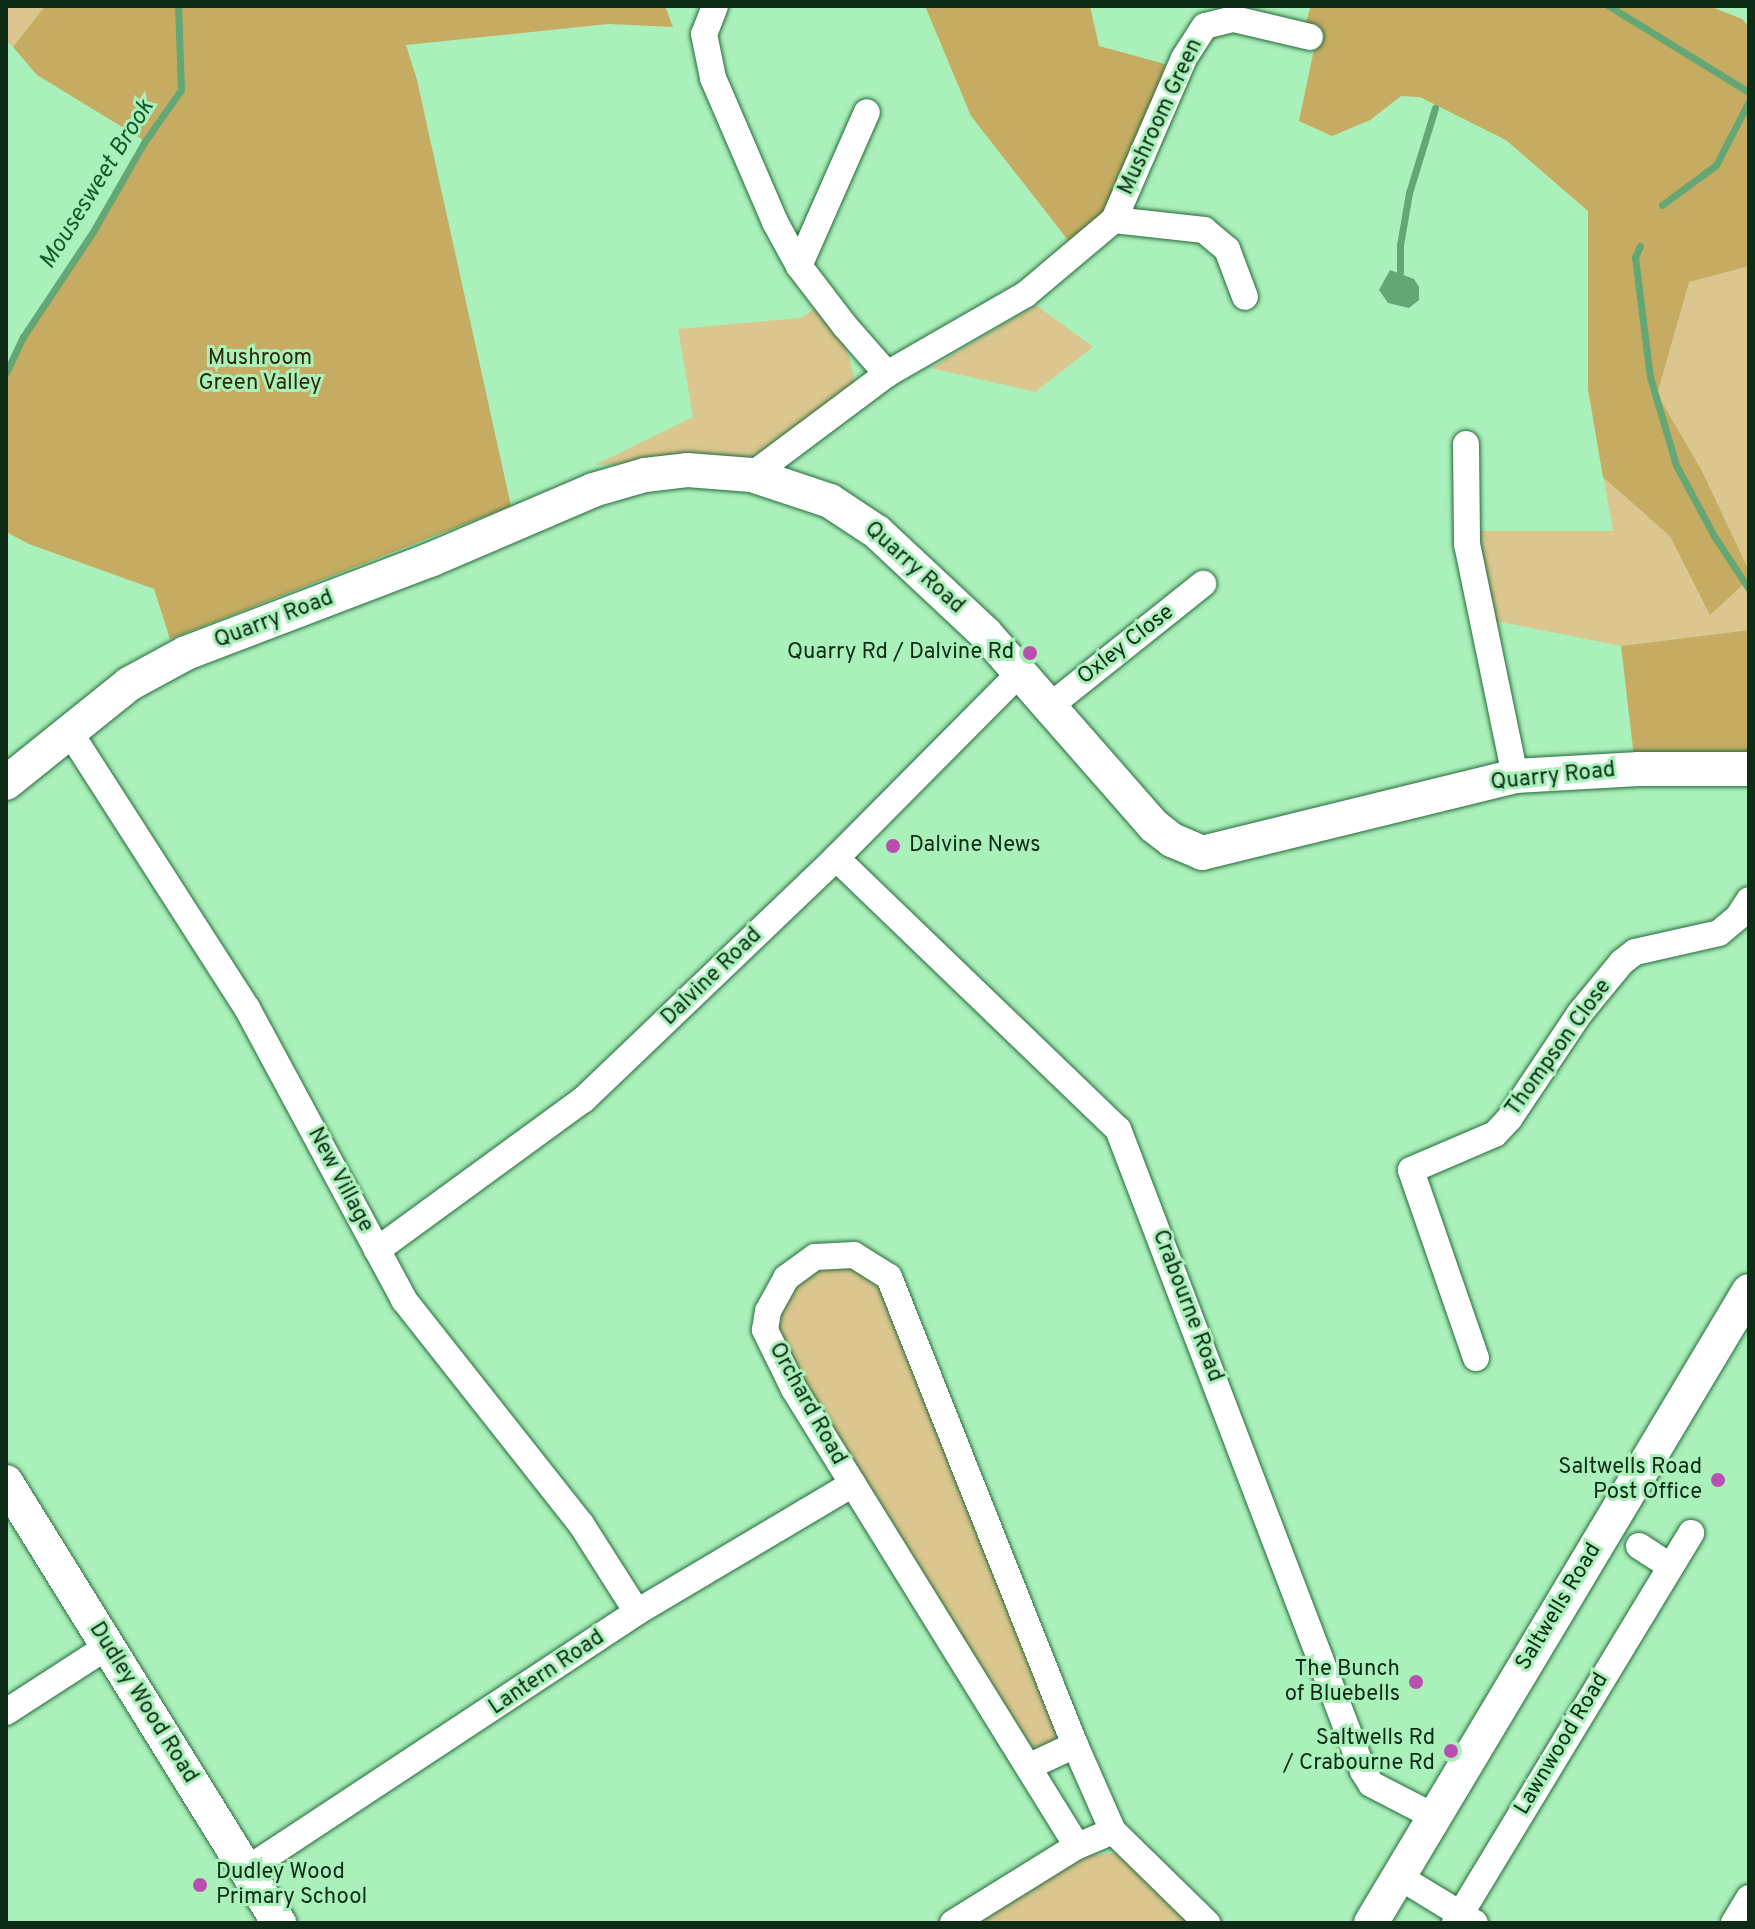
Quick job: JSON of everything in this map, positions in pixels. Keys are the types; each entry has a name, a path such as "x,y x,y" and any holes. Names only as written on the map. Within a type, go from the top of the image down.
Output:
{"street":[{"path":"715,6 704,34 713,78 775,222 799,266 887,374"},
{"name":"Mushroom Green","path":"752,475 887,374 1026,294 1114,220 1184,58 1205,26 1234,19 1310,37"},
{"path":"799,266 867,112"},
{"name":"Mushroom Green","path":"1114,220 1204,230 1227,249 1245,297"},
{"path":"1466,444 1467,544 1515,776"},
{"name":"Quarry Road","path":"6,783 129,684 186,653 430,560 593,490 645,475 687,470 752,475 830,501 877,532 985,633 1154,826 1172,840 1202,853 1515,776 1639,769 1749,769"},
{"name":"Oxley Close","path":"1050,706 1203,584"},
{"name":"Dalvine Road","path":"377,1250 583,1100 836,858 1020,673"},
{"name":"New Village","path":"69,731 247,1008 404,1300 581,1524 637,1612"},
{"name":"Crabourne Road","path":"836,858 1118,1129 1363,1771 1371,1784 1433,1816"},
{"name":"Thompson Close","path":"1476,1358 1411,1170 1495,1134 1509,1119 1580,1013 1622,962 1635,952 1719,933 1738,917 1749,900"},
{"name":"Orchard Road","path":"1077,1846 794,1389 765,1330 768,1311 786,1278 815,1257 854,1255 889,1277 1075,1745 1113,1831 1207,1923"},
{"name":"Saltwells Road","path":"1371,1923 1749,1291"},
{"name":"Dudley Wood Road","path":"6,1482 279,1923"},
{"name":"Lantern Road","path":"246,1870 637,1612 853,1484"},
{"name":"Lawnwood Road","path":"1463,1920 1691,1533"},
{"path":"1639,1546 1670,1566"},
{"path":"6,1712 108,1646"},
{"path":"1030,1766 1075,1745"},
{"path":"953,1923 1077,1846 1113,1831"},
{"path":"1398,1876 1463,1920"},
{"path":"1734,1923 1749,1898"}],"shaded area":[{"path":"6,6 45,6 13,47 6,41"},
{"path":"1311,6 1709,6 1742,19 1749,27 1749,630 1621,646 1491,620 1473,531 1613,531 1588,389 1588,211 1506,140 1420,97 1401,96 1370,120 1332,136 1299,121 1314,50 1300,42"},
{"path":"1390,270 1414,279 1419,287 1419,300 1409,308 1388,303 1379,290"},
{"path":"1036,305 1093,347 1035,392 931,368"},
{"path":"818,307 845,340 855,383 749,460 595,465 693,417 678,329 800,318"},
{"path":"837,1266 859,1271 888,1297 1059,1729 1054,1740 1041,1749 1021,1735 776,1334 777,1313 797,1281 814,1272"},
{"path":"1116,1853 1188,1923 979,1923 1085,1855"}],"green space":[{"name":"Mushroom Green Valley","path":"45,6 665,6 673,27 608,24 406,45 417,80 511,506 170,639 154,589 29,544 6,532 6,373 23,337 94,230 145,141 37,75 13,47"},
{"path":"925,6 1090,6 1099,46 1165,64 1152,124 1106,212 1071,244 971,116"},
{"path":"1311,6 1709,6 1742,19 1749,27 1749,266 1689,282 1657,394 1702,471 1749,571 1749,579 1710,615 1670,536 1603,477 1588,389 1588,211 1506,140 1420,97 1401,96 1370,120 1332,136 1299,121 1314,50 1300,42"},
{"path":"1749,630 1749,754 1634,757 1621,646"}],"waterway":[{"name":"Mousesweet Brook","path":"6,373 23,337 94,230 145,141 181,90 178,6"},
{"path":"1609,6 1749,92"},
{"path":"1662,205 1716,165 1749,101"},
{"path":"1400,272 1400,245 1409,193 1435,108"},
{"path":"1640,246 1635,257 1650,377 1676,465 1714,536 1749,589"}],"place":[{"name":"Quarry Rd / Dalvine Rd","path":"1030,653"},
{"name":"Dalvine News","path":"893,846"},
{"name":"Saltwells Road Post Office","path":"1718,1480"},
{"name":"The Bunch of Bluebells","path":"1416,1682"},
{"name":"Saltwells Rd / Crabourne Rd","path":"1451,1751"},
{"name":"Dudley Wood Primary School","path":"200,1885"}]}
